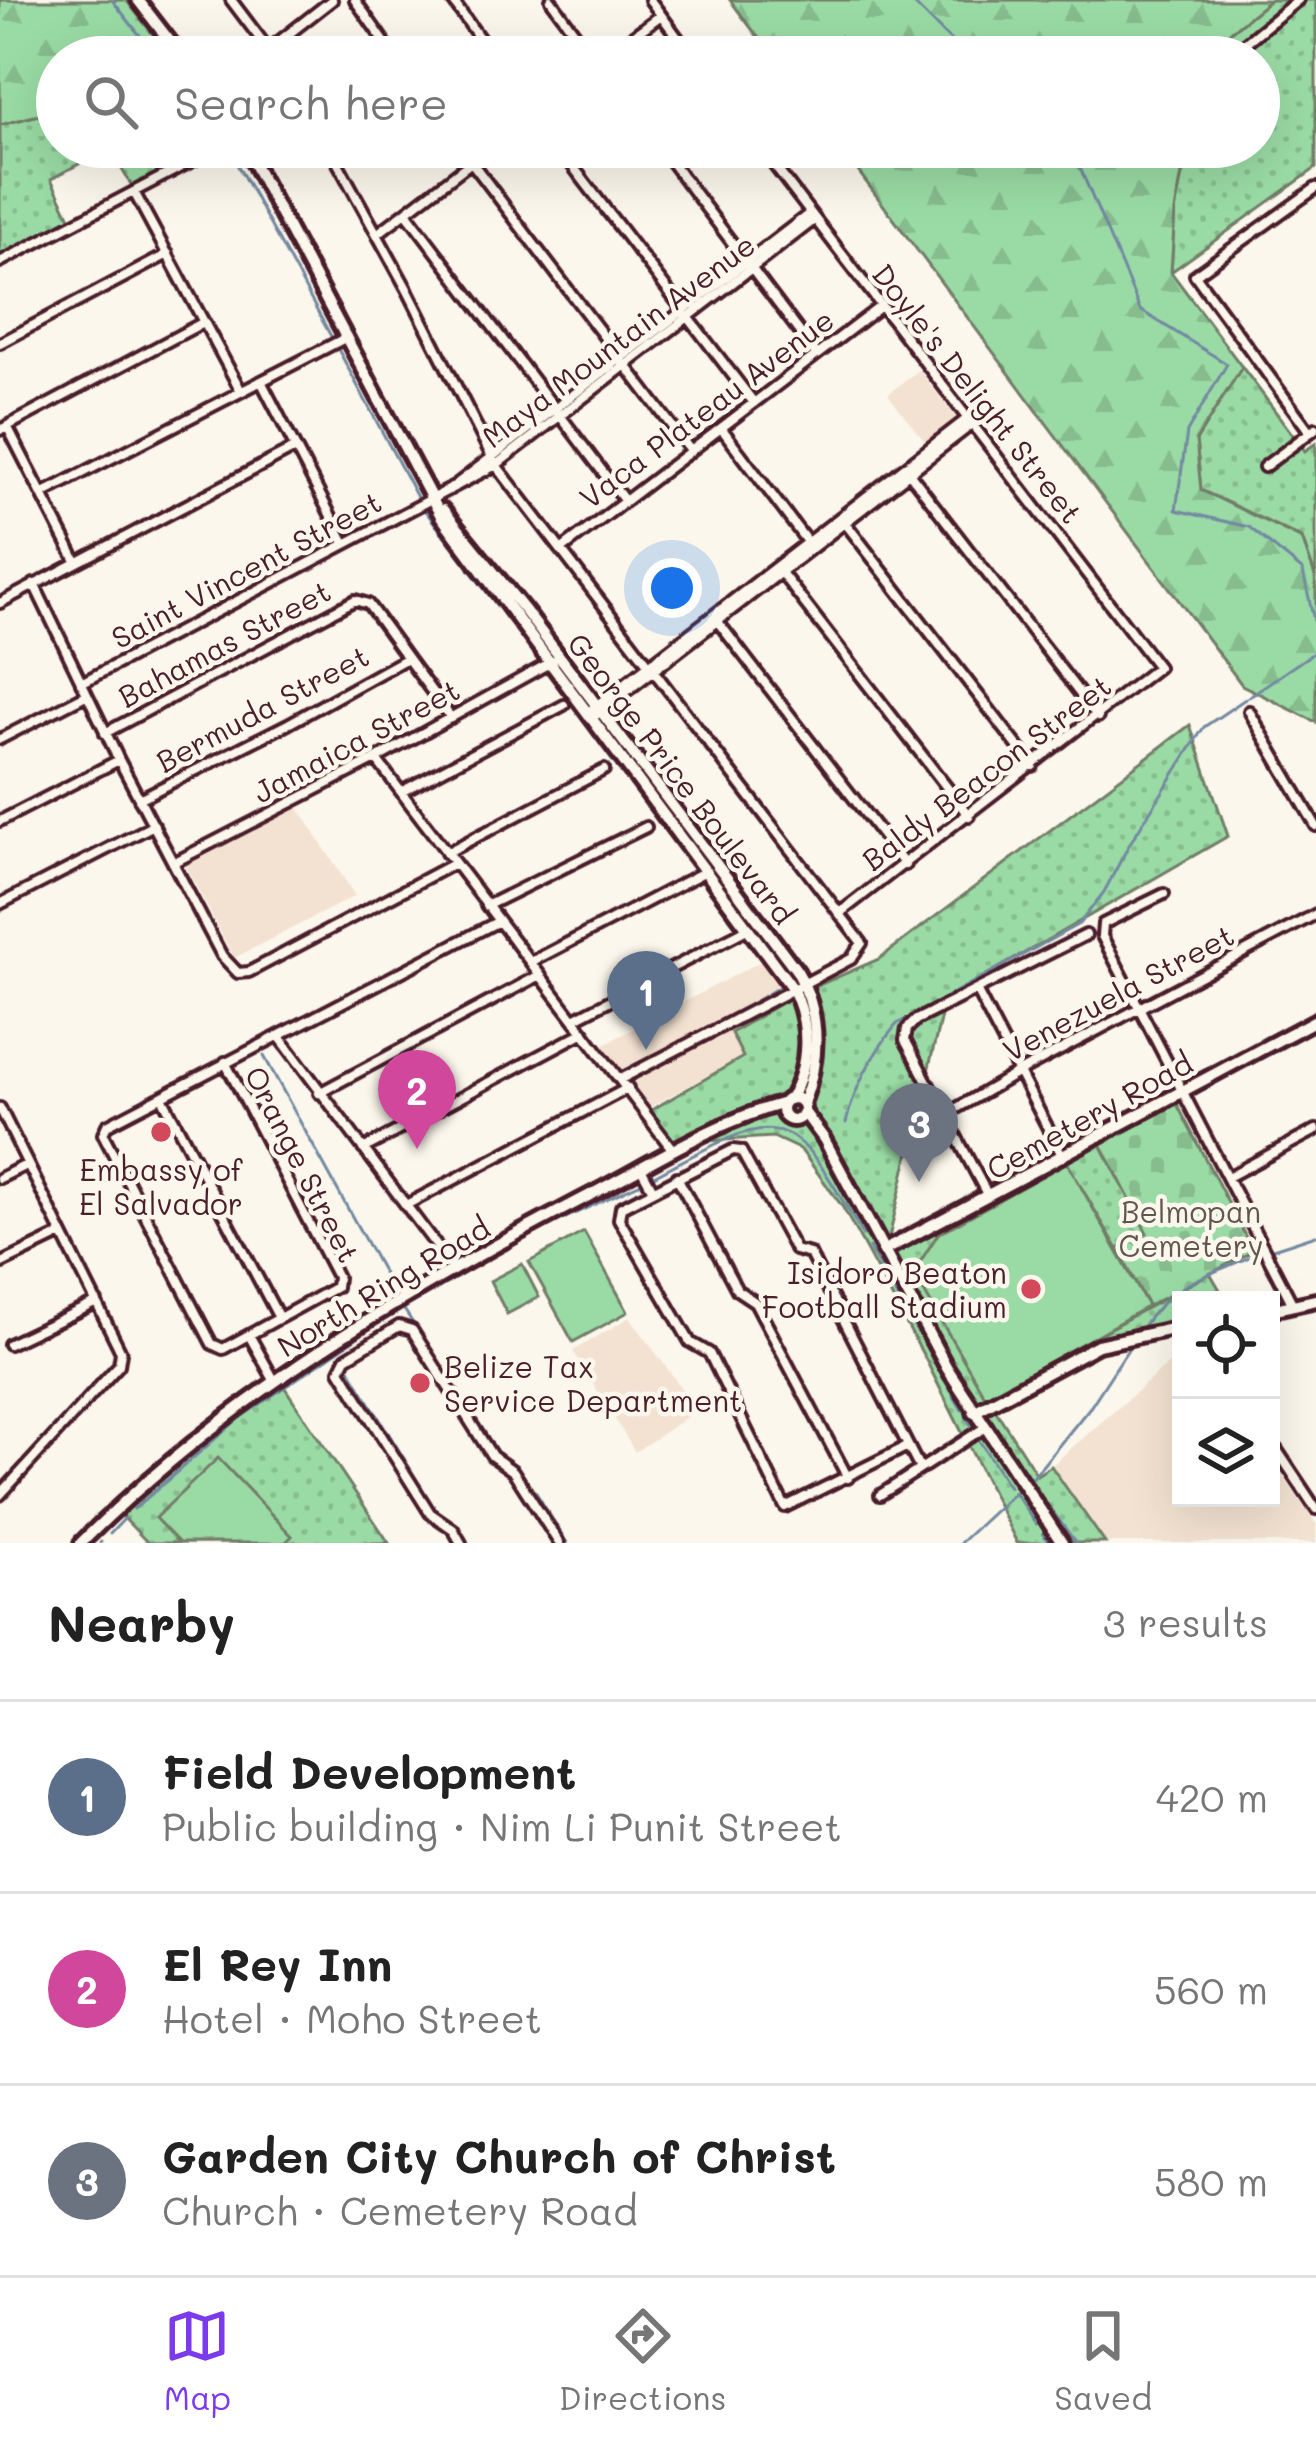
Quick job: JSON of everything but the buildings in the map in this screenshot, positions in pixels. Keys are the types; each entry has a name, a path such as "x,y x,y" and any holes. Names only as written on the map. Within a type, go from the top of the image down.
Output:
{"main road":[{"path":"138,0 166,36"},
{"name":"George Price Boulevard","path":"256,168 441,516 555,659 798,986 810,1044 794,1109"},
{"name":"George Price Boulevard","path":"680,824 750,927 798,986"},
{"name":"Cemetery Road","path":"884,1251 1316,1020"},
{"path":"794,1109 829,1148 974,1412 1062,1543"},
{"name":"North Ring Road","path":"81,1543 178,1454 368,1317 674,1151 742,1119 794,1109"},
{"path":"1280,1308 1316,1300"},
{"path":"974,1412 1099,1345 1172,1329"}],"street":[{"path":"231,0 259,36"},
{"path":"291,36 332,0"},
{"path":"355,0 380,36"},
{"path":"452,0 478,36"},
{"path":"551,0 577,36"},
{"path":"650,0 676,36"},
{"path":"1253,36 1295,1"},
{"path":"633,36 661,15"},
{"path":"0,262 179,168"},
{"path":"341,168 494,461 860,937 858,953 406,1204"},
{"path":"377,234 463,168"},
{"path":"475,168 690,450"},
{"path":"574,168 754,403"},
{"path":"676,168 816,354"},
{"name":"Doyle's Delight Street","path":"776,168 1158,668"},
{"path":"1264,467 1313,430 1195,274 1316,188"},
{"path":"134,192 241,391"},
{"path":"406,212 624,500"},
{"name":"Maya Mountain Avenue","path":"436,503 812,217"},
{"path":"0,343 168,254"},
{"name":"Vaca Plateau Avenue","path":"561,550 881,306"},
{"path":"76,561 3,428 204,322"},
{"path":"42,494 346,337"},
{"path":"261,381 345,543"},
{"path":"594,712 969,422"},
{"path":"722,428 810,546"},
{"path":"0,603 295,448"},
{"path":"908,470 1098,717"},
{"name":"Saint Vincent Street","path":"81,683 345,543 436,503"},
{"path":"843,521 1033,766"},
{"path":"780,571 969,816"},
{"path":"34,584 118,760 222,956 238,973 249,972 453,864"},
{"name":"Bahamas Street","path":"105,733 355,601 368,604 451,718"},
{"path":"716,619 904,865"},
{"name":"Bermuda Street","path":"140,799 407,658"},
{"name":"Jamaica Street","path":"173,862 376,759 555,659"},
{"name":"Baldy Beacon Street","path":"841,912 1158,668"},
{"path":"0,739 86,695"},
{"path":"401,792 564,705"},
{"path":"1249,711 1316,826"},
{"path":"376,759 674,1151"},
{"path":"0,821 118,760"},
{"path":"446,853 604,770"},
{"path":"0,904 154,825"},
{"path":"486,906 646,827"},
{"path":"531,962 706,871"},
{"path":"1164,894 1103,923 1101,929 1294,1304"},
{"name":"Venezuela Street","path":"945,1115 1316,914"},
{"path":"162,1097 279,1318 223,1349 212,1344 103,1134 107,1125 497,922"},
{"path":"574,1019 750,927"},
{"path":"989,1197 905,1040 907,1029 1086,935"},
{"path":"319,1093 540,975"},
{"path":"976,990 1063,1156"},
{"path":"363,1150 584,1032"},
{"path":"279,1036 453,1268"},
{"name":"Orange Street","path":"225,1062 338,1277 337,1287 279,1318"},
{"path":"0,1108 119,1344 119,1365 0,1496"},
{"path":"1228,1177 1316,1130"},
{"path":"908,1446 785,1507 709,1353 690,1342 620,1219 622,1207 733,1150 741,1151 795,1250 810,1254 920,1469"},
{"path":"0,1178 26,1165"},
{"path":"641,1168 653,1190"},
{"path":"676,1178 737,1290 755,1302 848,1478"},
{"path":"0,1264 62,1234"},
{"path":"9,1345 97,1302"},
{"path":"368,1317 380,1337"},
{"path":"461,1543 453,1529 430,1513 340,1370 343,1361 398,1326 412,1330 492,1456 513,1471 559,1543"},
{"path":"249,1335 274,1381"},
{"path":"880,1495 984,1428"},
{"path":"1280,1455 1316,1509"}],"shaded area":[{"path":"919,370 957,419 926,443 888,394"},
{"path":"298,807 355,896 234,958 185,865"},
{"path":"767,958 791,997 732,1033 743,1056 643,1111 597,1048"},
{"path":"630,1317 697,1410 635,1452 573,1351"},
{"path":"1172,1361 1172,1507 1280,1507 1280,1472 1316,1524 1316,1543 1105,1543 1051,1466"}],"green space":[{"path":"0,0 126,0 154,36 36,36 36,116 0,125"},
{"path":"730,0 1270,0 1225,36 757,36"},
{"path":"1270,0 1316,0 1316,168 1171,272 1183,168 1280,168 1280,36 1225,36"},
{"path":"36,116 36,168 72,168 51,179 71,219 0,257 0,125"},
{"path":"121,168 167,168 132,186"},
{"path":"856,168 1183,168 1171,272 1242,367 1196,440 1201,490 1302,539 1316,579 1316,722 1242,685"},
{"path":"1242,367 1305,451 1316,443 1316,579 1302,538 1201,490 1196,441"},
{"path":"1190,725 1228,836 945,999 888,1242 1182,1092 1186,1098 1101,1144 1148,1234 1118,1249 1066,1162 986,1397 1172,1294 1172,1326 1099,1342 991,1403 1037,1475 1051,1466 1105,1543 1017,1543 842,1206 801,1150 773,1137 674,1143 648,1112 743,1057 731,1033 791,997 879,959"},
{"name":"Belmopan Cemetery","path":"1177,1104 1253,1251 1148,1306 1118,1249 1147,1233 1101,1144"},
{"name":"Isidoro Beaton Football Stadium","path":"1067,1162 1148,1306 986,1398 913,1273 938,1234"},
{"path":"584,1232 628,1312 573,1342 529,1262"},
{"path":"522,1264 539,1297 507,1314 490,1281"},
{"path":"1210,1273 1221,1291 1177,1291"},
{"path":"281,1382 389,1543 148,1543 122,1516 121,1505"},
{"path":"218,1458 292,1536 285,1543 179,1543 155,1518"}],"waterway":[{"path":"112,0 140,36"},
{"path":"910,0 946,36"},
{"path":"239,168 333,340"},
{"path":"1079,168 1140,310 1227,364 1187,432 1176,510 1249,527 1303,571 1316,630"},
{"path":"339,351 419,501"},
{"path":"423,508 463,560"},
{"path":"469,569 540,660"},
{"path":"846,1123 866,1070 897,1024 1079,924 1104,892 1204,727 1316,651"},
{"path":"555,679 580,711"},
{"path":"751,1004 779,987 779,978"},
{"path":"1289,1043 1316,1028"},
{"path":"1192,1096 1283,1047"},
{"path":"264,1056 393,1291"},
{"path":"1182,1101 1222,1176"},
{"path":"652,1177 730,1138 757,1130 779,1131 799,1141 818,1162 863,1236"},
{"path":"1141,1329 1179,1290 1259,1253 1224,1182"},
{"path":"379,1323 529,1235 641,1183"},
{"path":"1273,1249 1316,1235"},
{"path":"869,1248 917,1332"},
{"path":"403,1308 498,1453 517,1466 527,1481"},
{"path":"134,1509 238,1419 368,1330"},
{"path":"921,1338 949,1388"},
{"path":"1040,1494 1030,1481 1091,1406 1132,1343"},
{"path":"348,1367 436,1511 456,1524 468,1543"},
{"path":"953,1395 962,1410"},
{"path":"966,1417 971,1425"},
{"path":"980,1442 1009,1487"},
{"path":"960,1543 1017,1490"},
{"path":"535,1491 567,1543"},
{"path":"1015,1494 1036,1524"},
{"path":"1047,1504 1076,1543"},
{"path":"110,1534 125,1518"},
{"path":"1043,1534 1050,1543"}],"place":[{"name":"Field Development","path":"646,1050"},
{"name":"Embassy of El Salvador","path":"161,1132"},
{"name":"El Rey Inn","path":"417,1149"},
{"name":"Garden City Church of Christ","path":"919,1182"},
{"name":"Isidoro Beaton Football Stadium","path":"1031,1289"},
{"name":"Belize Tax Service Department","path":"420,1383"}]}
